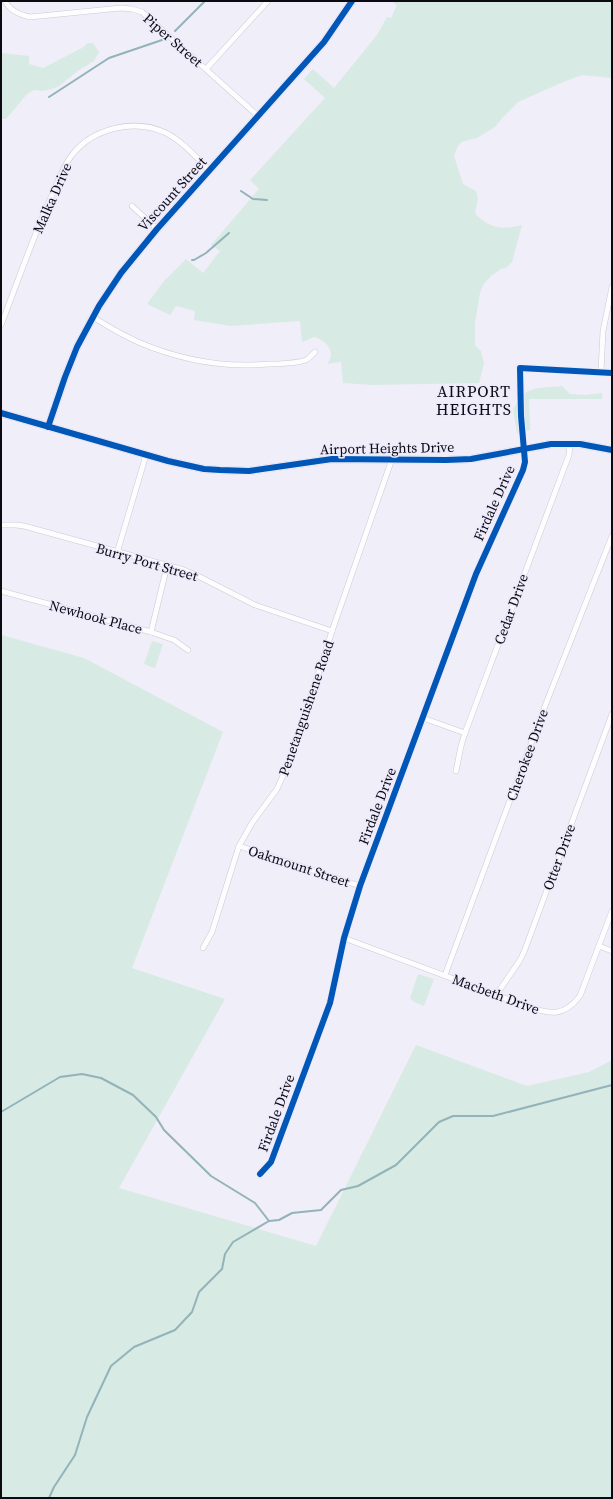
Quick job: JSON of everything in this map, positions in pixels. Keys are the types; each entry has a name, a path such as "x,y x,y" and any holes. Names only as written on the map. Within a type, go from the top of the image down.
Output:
{"street":[{"name":"Piper Street","path":"5,1 6,4 16,12 30,17 121,8 138,10 148,16 258,116"},
{"path":"206,69 268,1"},
{"name":"Viscount Street","path":"48,427 69,366 93,317 121,272 209,170 324,42 352,1"},
{"name":"Malka Drive","path":"1,325 43,216 62,173 68,160 83,143 100,133 119,127 149,128 158,130 174,138 209,170"},
{"path":"132,206 157,229"},
{"path":"612,286 603,331 601,371 612,373"},
{"path":"93,317 137,342 166,352 202,361 244,365 278,364 306,360 315,352"},
{"name":"Firdale Drive","path":"260,1174 271,1162 330,1003 344,938 360,886 476,574 521,477 525,462 521,416 520,368 601,371"},
{"name":"Airport Heights Drive","path":"1,414 146,455 191,466 227,471 249,470 332,459 471,459 523,448 551,444 570,444 612,450"},
{"name":"Cedar Drive","path":"456,771 465,733 569,455 570,444"},
{"path":"117,553 146,455"},
{"name":"Penetanguishene Road","path":"202,948 212,932 239,846 252,823 277,790 288,765 313,693 332,631 392,459"},
{"name":"Burry Port Street","path":"1,525 24,526 196,575 255,605 332,631"},
{"name":"Cherokee Drive","path":"446,975 545,706 612,536"},
{"path":"151,632 167,566"},
{"name":"Newhook Place","path":"1,592 151,632 174,640 188,650"},
{"name":"Otter Drive","path":"497,994 524,952 612,714"},
{"path":"423,718 465,733"},
{"name":"Oakmount Street","path":"239,846 360,886"},
{"name":"Macbeth Drive","path":"344,938 526,1006 550,1013 559,1012 567,1008 574,1004 580,996 612,910"},
{"path":"599,946 612,950"}],"shaded area":[{"path":"394,1 612,1 612,78 582,75 518,102 495,127 477,138 461,142 454,156 463,184 476,191 478,198 475,213 485,222 496,227 502,228 522,225 512,262 506,268 501,269 491,276 483,285 480,293 475,323 475,345 481,351 484,363 479,383 372,385 343,383 341,362 327,364 331,355 329,347 326,344 314,337 302,342 300,321 231,326 194,320 195,311 176,306 170,315 147,304 164,281 186,259 203,273 220,251 211,245 259,189 250,180 325,98 304,79 313,69 334,88 377,35 387,17 391,18 397,5 393,3"},
{"path":"88,43 93,43 99,52 94,61 79,70 59,86 43,91 34,90 27,94 6,119 1,119 1,53 29,56 29,64 43,68 82,48"},
{"path":"562,386 570,394 586,395 602,393 602,399 529,399 530,430 517,433 513,410 522,396 533,389"},
{"path":"1,635 84,658 223,732 132,968 225,999 119,1188 316,1246 416,1045 527,1086 589,1072 612,1060 612,1498 1,1498"},
{"path":"152,641 163,644 155,668 144,664"},
{"path":"418,974 434,979 424,1006 414,1002 410,998"}],"waterway":[{"path":"175,31 205,1"},
{"path":"49,97 109,58 162,40"},
{"path":"241,191 253,199 267,200"},
{"path":"192,260 206,253 229,233"},
{"path":"1,1112 60,1077 82,1074 101,1078 133,1095 156,1117 164,1130 211,1176 255,1203 269,1221"},
{"path":"49,1498 54,1487 75,1455 87,1417 111,1366 134,1347 175,1330 192,1312 199,1292 222,1269 225,1254 233,1242 269,1221 279,1220 292,1213 321,1210 341,1190 358,1186 396,1165 439,1122 453,1116 493,1116 612,1085"}],"cycle path":[{"path":"48,427 77,347 99,306 121,273 157,229 324,42 352,1"},
{"path":"260,1174 271,1162 330,1003 344,938 360,886 476,574 523,470 525,462 521,416 520,368 612,373"},
{"path":"1,413 168,461 204,469 220,470 249,471 332,459 471,459 551,444 580,444 612,450"}],"district":[{"name":"AIRPORT HEIGHTS","path":"474,400"}]}
